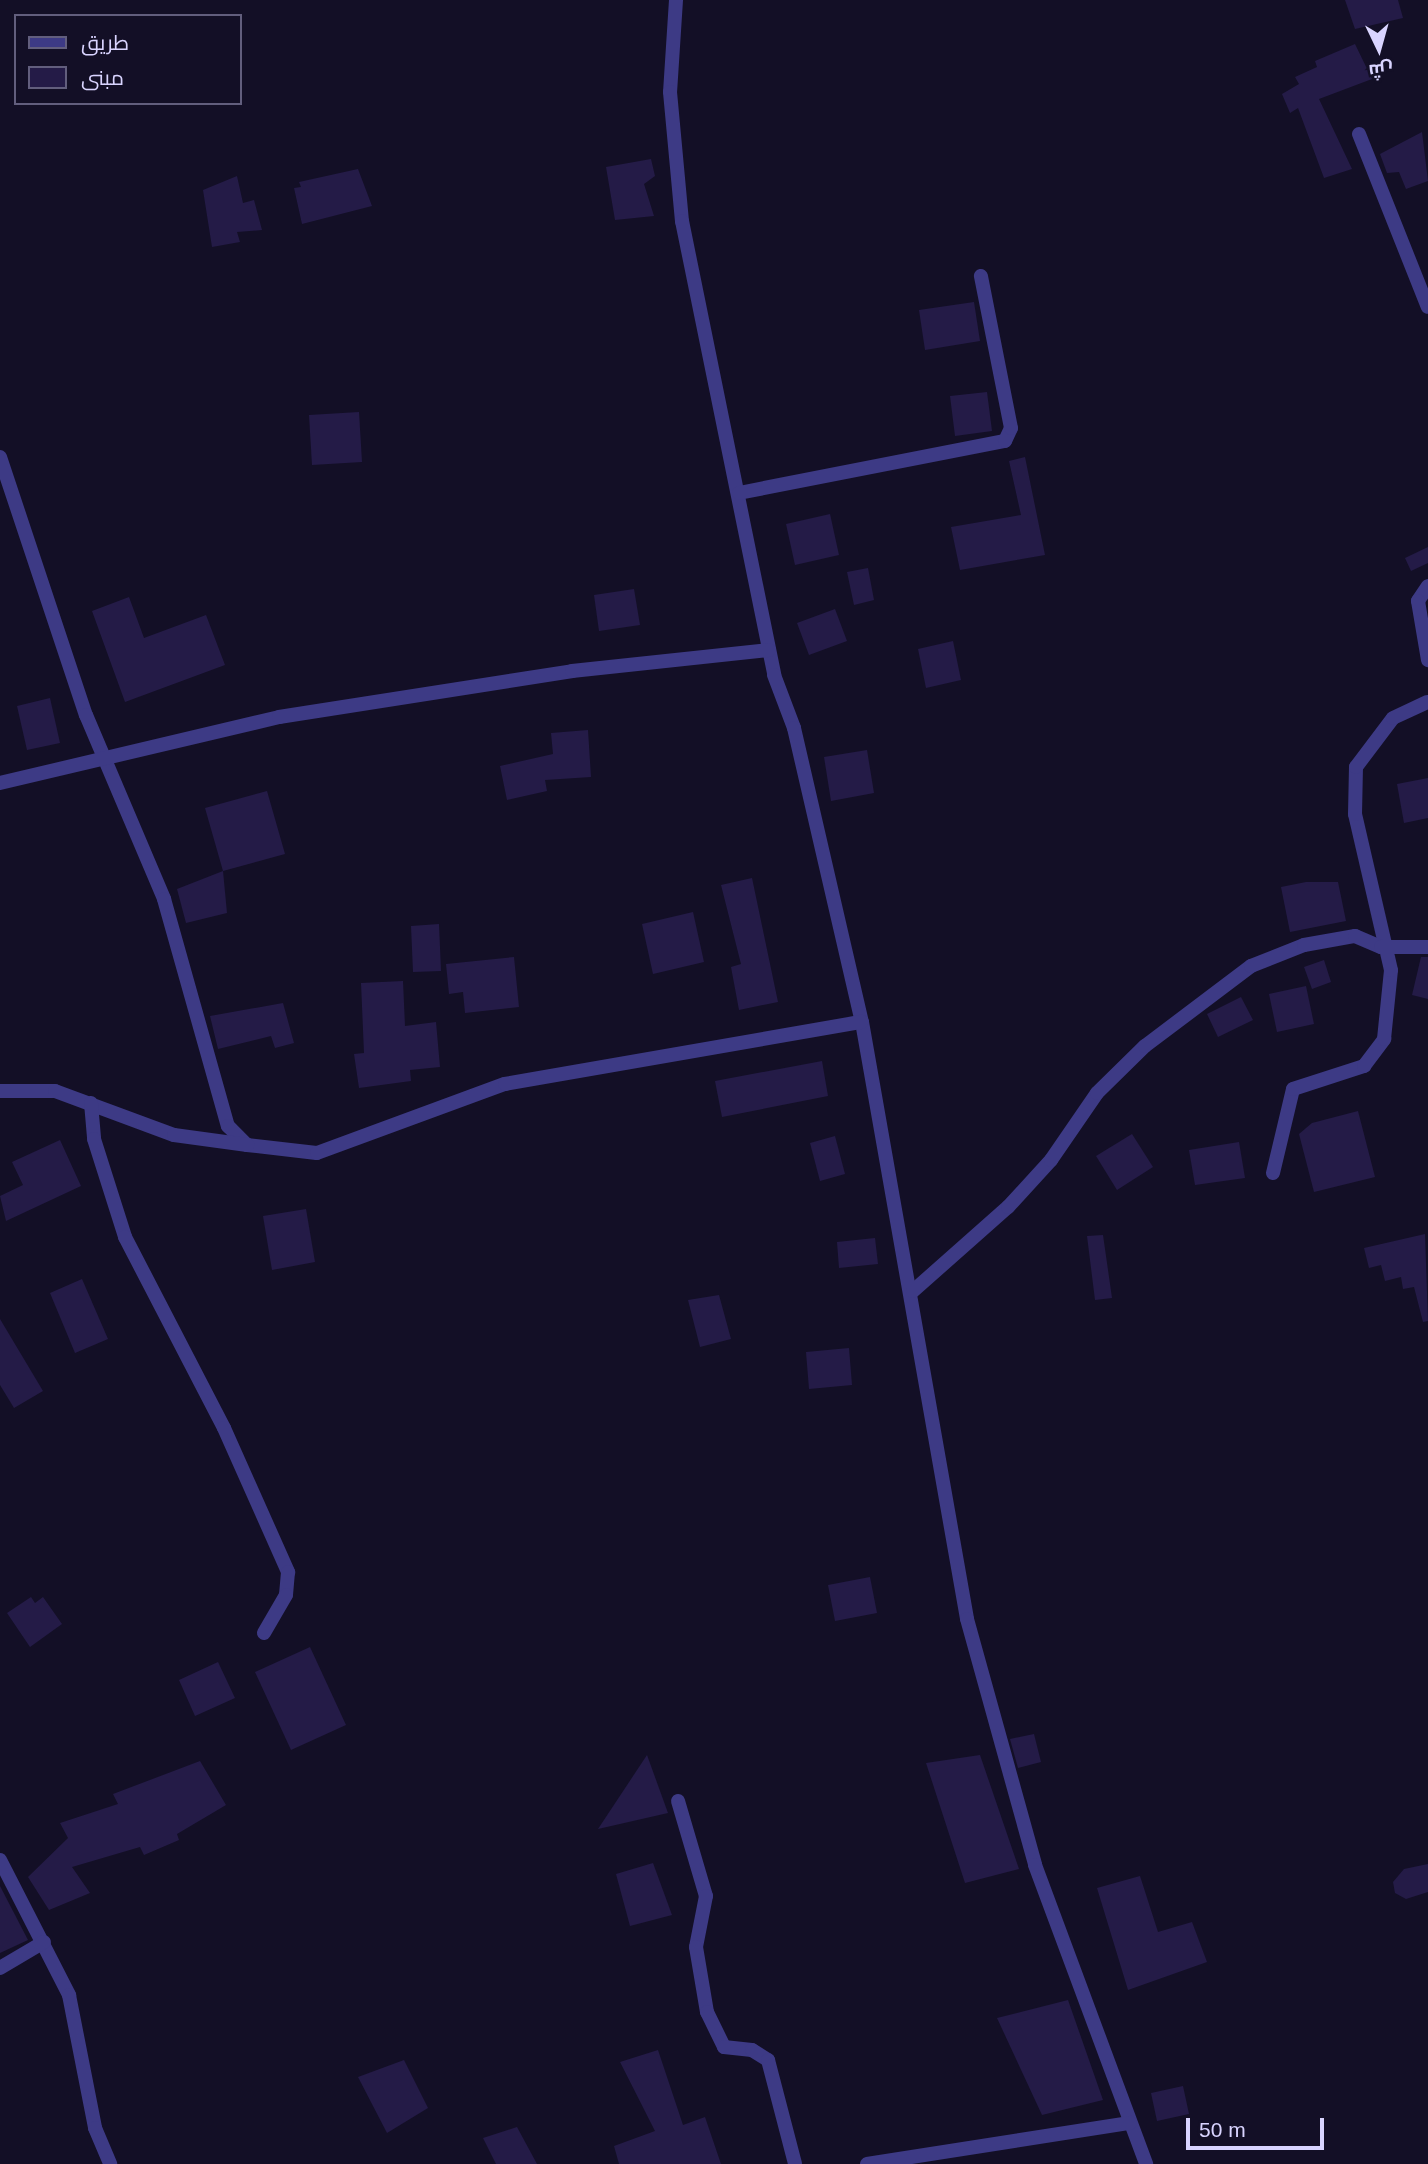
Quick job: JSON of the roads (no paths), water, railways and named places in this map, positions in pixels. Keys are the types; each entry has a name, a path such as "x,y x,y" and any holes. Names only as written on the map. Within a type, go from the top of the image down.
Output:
{"street":[{"path":"676,0 672,154 769,650 794,728 862,1022 913,1291 964,1606 989,1716 1035,1865 1146,2164"},
{"path":"1359,134 1428,307"},
{"path":"739,492 1005,441 1011,428 981,276"},
{"path":"0,457 107,762 164,898 228,1126 247,1145"},
{"path":"1428,586 1418,601 1428,660"},
{"path":"0,783 107,762 279,717 572,671 769,650"},
{"path":"1273,1173 1293,1089 1364,1066 1384,1039 1391,970 1381,947 1355,814 1356,767 1393,718 1428,702"},
{"path":"913,1291 1008,1207 1051,1160 1097,1093 1202,999 1251,966 1304,945 1355,936 1381,947 1428,947"},
{"path":"0,1091 55,1091 174,1135 317,1153 505,1084 862,1022"},
{"path":"91,1104 94,1139 125,1237 288,1572 286,1595 264,1633"},
{"path":"678,1801 706,1896 696,1947 707,2012 724,2048 752,2050 768,2060 795,2164"},
{"path":"0,1860 69,1995 95,2128 110,2164"},
{"path":"0,1969 44,1942"},
{"path":"867,2164 1130,2123"}]}
